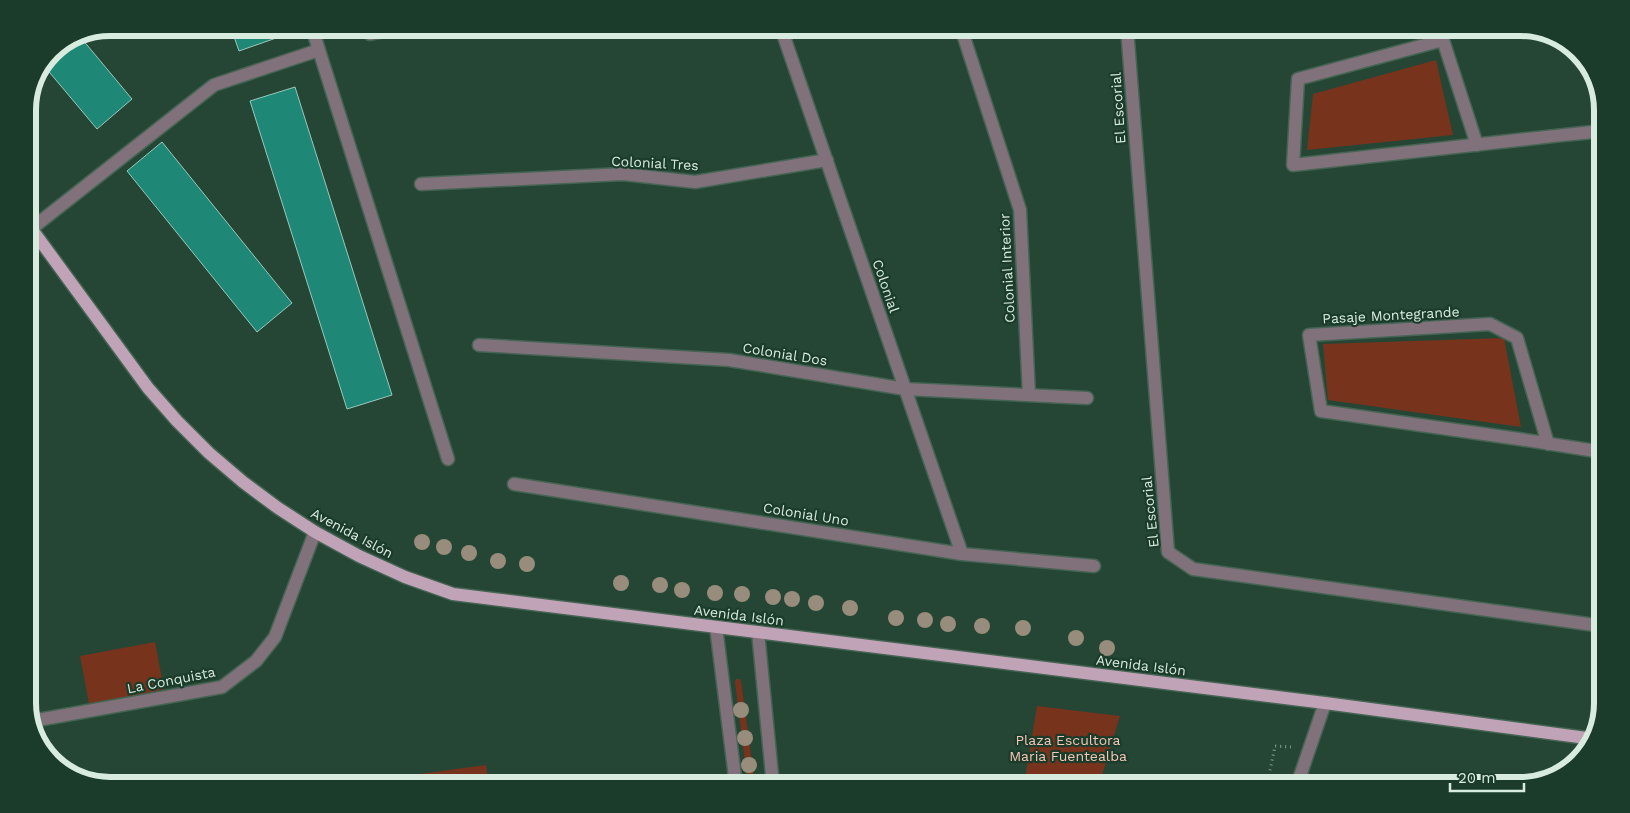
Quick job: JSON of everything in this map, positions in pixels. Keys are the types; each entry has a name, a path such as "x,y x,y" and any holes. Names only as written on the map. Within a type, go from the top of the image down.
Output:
{"main road":[{"name":"Avenida Islón","path":"36,235 148,388 209,453 243,482 315,532 367,560 453,594 1325,703 1584,738"}],"street":[{"path":"315,36 448,459"},
{"name":"Colonial","path":"784,36 962,554"},
{"name":"Colonial Interior","path":"964,36 1020,210 1029,395"},
{"name":"El Escorial","path":"1128,36 1168,552 1193,569 1594,625"},
{"path":"1477,144 1443,40 1298,79 1292,165 1594,132"},
{"path":"36,221 214,85 319,50"},
{"name":"Colonial Tres","path":"421,184 623,174 695,182 827,160"},
{"name":"Pasaje Montegrande","path":"1548,444 1518,338 1490,324 1309,335 1321,411 1594,451"},
{"name":"Colonial Dos","path":"479,345 729,360 905,389 1087,398"},
{"name":"Colonial Uno","path":"514,484 962,554 1094,566"},
{"name":"La Conquista","path":"39,720 222,687 256,661 276,638 315,532"},
{"path":"716,627 735,777"},
{"path":"758,632 772,777"},
{"path":"1301,777 1325,703"}],"green space":[{"path":"1436,60 1453,135 1307,150 1313,94"},
{"path":"1504,338 1521,427 1328,400 1323,344"},
{"path":"155,642 164,690 89,704 80,656"},
{"path":"736,679 741,681 754,777 747,777"},
{"name":"Plaza Escultora Maria Fuentealba","path":"1037,706 1120,716 1101,777 1025,777"},
{"path":"486,765 488,777 398,777"}],"building":[{"path":"234,36 279,36 279,37 239,51"},
{"path":"84,41 132,99 97,129 48,71 58,58 69,49"},
{"path":"295,87 392,395 347,409 250,101"},
{"path":"162,142 292,303 257,332 127,171"}]}
